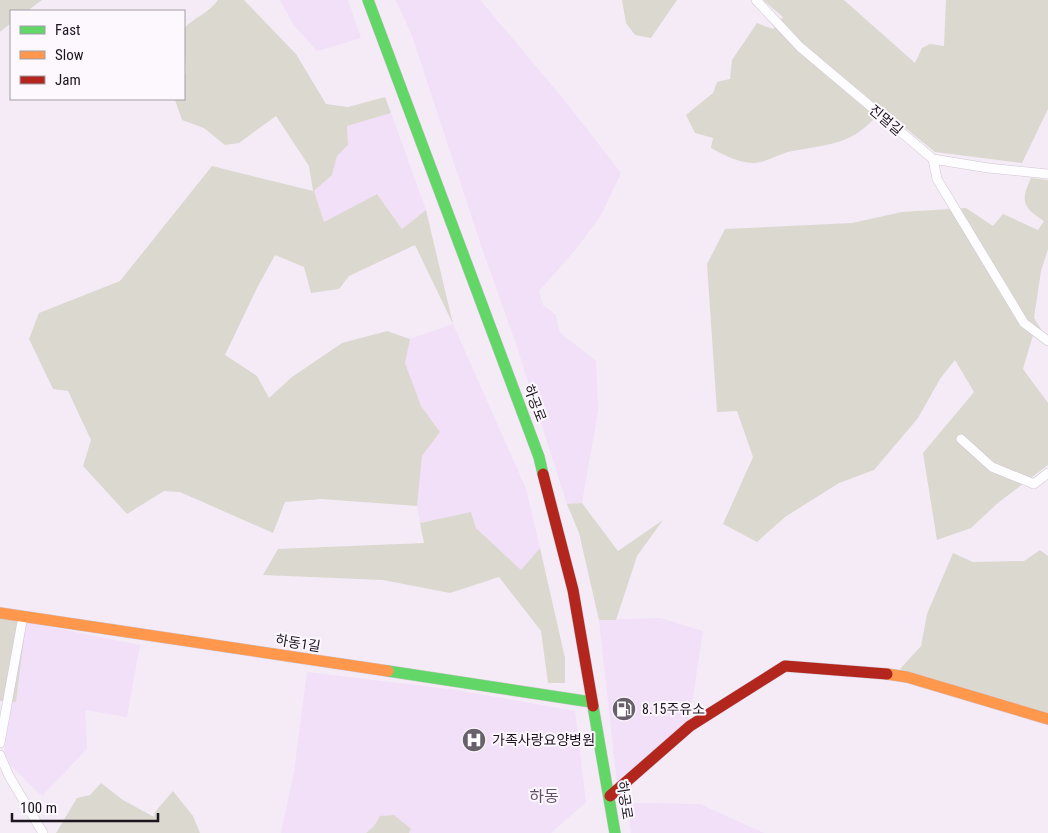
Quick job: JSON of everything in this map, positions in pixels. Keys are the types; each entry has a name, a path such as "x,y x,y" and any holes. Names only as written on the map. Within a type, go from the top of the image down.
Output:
{"street":[{"name":"하공로","path":"368,0 539,457 573,590 591,702 616,833"},
{"name":"진멀길","path":"756,0 800,47 932,159"},
{"path":"1048,174 988,168 932,159 937,179 1024,323 1048,341"},
{"path":"961,439 992,467 1034,484 1048,473"},
{"name":"하동1길","path":"0,613 591,702"},
{"path":"0,743 23,616"},
{"path":"610,796 690,726 785,666 853,670 907,677 1048,719"},
{"path":"0,755 9,776 43,833"}],"shaded area":[{"path":"0,0 42,0 28,10 10,10 10,24 0,32"},
{"path":"218,0 244,0 296,54 326,104 348,107 385,97 391,113 347,126 348,145 337,156 332,175 314,191 324,222 377,194 402,229 426,210 453,324 415,245 349,276 339,289 311,293 304,267 275,255 225,355 257,376 269,398 292,377 342,343 387,331 410,339 405,363 421,406 440,432 422,456 417,506 321,499 285,502 273,533 180,492 164,491 127,514 83,466 91,440 68,391 53,389 29,339 39,313 120,281 212,166 313,191 309,166 276,116 239,143 225,145 204,128 182,120 175,100 185,100 185,28"},
{"path":"280,0 348,0 361,38 317,51 293,24"},
{"path":"396,0 480,0 565,101 621,173 600,217 575,250 539,291 543,305 556,315 559,332 596,361 598,410 582,503 567,504 516,344 482,248 412,36"},
{"path":"622,0 677,0 651,38 635,35 626,23"},
{"path":"763,0 844,0 915,63 922,48 930,44 944,46 946,0 1048,0 1048,109 1022,163 935,152 882,109 871,121 851,137 829,144 788,152 755,163 738,160 711,148 713,138 695,133 686,115 713,93 717,82 730,79 732,60 757,23 773,29 783,17"},
{"path":"391,113 426,210 402,229 377,194 324,222 314,191 332,175 337,156 348,146 347,126"},
{"path":"1031,178 1048,180 1048,249 1041,271 1034,318 1041,329 1033,335 1023,369 1048,403 1048,465 999,502 971,528 937,540 923,453 974,392 955,360 940,379 918,418 874,470 839,483 785,517 757,542 723,524 753,457 737,411 717,412 707,264 725,229 852,223 902,212 966,208 993,226 1003,214 1038,230 1044,221 1028,208 1025,198"},
{"path":"453,324 526,489 540,548 521,570 476,528 471,512 420,523 417,506 422,456 440,432 421,406 404,363 410,339"},
{"path":"582,503 618,551 663,520 637,556 616,620 599,620 579,533 567,504"},
{"path":"471,512 476,528 521,570 540,548 565,658 565,683 548,683 541,631 499,577 450,593 383,580 263,575 278,549 424,543 420,523"},
{"path":"1040,550 1048,556 1048,713 900,669 921,646 927,614 953,553 973,562 1024,561"},
{"path":"0,618 26,622 16,702 0,701"},
{"path":"660,618 703,631 689,722 617,783 599,620"},
{"path":"26,622 140,645 127,717 85,710 87,749 42,796 11,766 4,752"},
{"path":"307,672 457,690 575,711 586,802 551,833 409,833 411,829 380,816 374,826 366,833 281,833 294,772"},
{"path":"101,783 123,800 154,817 155,812 173,791 193,816 200,833 56,833 77,798 90,795"},
{"path":"628,803 700,804 764,833 631,833"},
{"path":"394,815 411,829 409,833 366,833 374,826 380,816"}],"traffic: fast":[{"path":"368,0 539,457 543,474"},
{"path":"388,671 591,702"},
{"path":"593,706 615,833"}],"traffic: slow":[{"path":"0,613 388,671"},
{"path":"887,674 907,677 1048,719"}],"traffic: jam":[{"path":"543,474 573,590 593,706"},
{"path":"610,796 690,726 785,666 887,674"}],"place":[{"name":"8.15주유소","path":"624,709"},
{"name":"가족사랑요양병원","path":"474,740"}],"district":[{"name":"하동","path":"544,796"}]}
